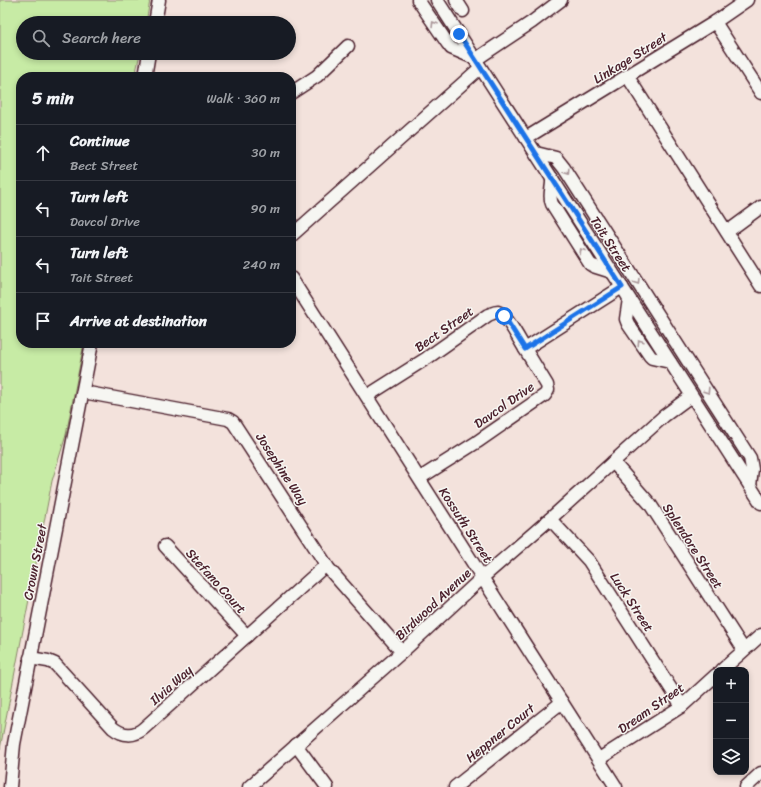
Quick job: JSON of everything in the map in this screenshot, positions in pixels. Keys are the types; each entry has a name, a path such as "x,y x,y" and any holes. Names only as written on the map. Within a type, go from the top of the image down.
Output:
{"street":[{"path":"156,16 159,0"},
{"path":"418,0 451,48 476,62"},
{"name":"Tait Street","path":"437,0 761,503"},
{"path":"456,0 463,11"},
{"path":"296,231 476,62 561,0"},
{"name":"Linkage Street","path":"526,138 715,22 747,0"},
{"path":"715,22 761,93"},
{"path":"296,90 317,76 348,46"},
{"path":"145,72 148,60"},
{"path":"628,76 761,286"},
{"path":"536,153 556,158 564,168 750,458 752,465 750,486"},
{"path":"727,232 761,207"},
{"name":"Kossuth Street","path":"296,286 599,759 611,785"},
{"path":"525,349 622,287"},
{"name":"Bect Street","path":"367,396 427,358 488,315 495,312 504,316 525,349"},
{"name":"Crown Street","path":"10,787 12,753 91,348"},
{"name":"Davcol Drive","path":"420,478 477,442 547,392 548,388 546,382 525,349"},
{"name":"Josephine Way","path":"83,392 228,419 233,422 336,579 402,652"},
{"name":"Birdwood Avenue","path":"249,787 402,652 483,577 664,416 691,396"},
{"name":"Splendore Street","path":"613,462 650,504 744,650"},
{"name":"Luck Street","path":"550,519 589,561 682,706"},
{"name":"Stefano Court","path":"165,546 247,636"},
{"name":"Ilvia Way","path":"30,658 54,663 112,728 120,733 129,735 142,730 326,565"},
{"path":"725,667 761,634"},
{"name":"Dream Street","path":"599,759 682,706 713,678"},
{"name":"Heppner Court","path":"455,787 562,702"},
{"path":"296,745 327,787"},
{"path":"746,787 761,773"}],"green space":[{"path":"0,0 150,0 147,16 16,16 16,60 139,60 136,72 16,72 16,348 83,348 66,435 52,481 0,749"}],"route":[{"path":"459,34 622,287 525,349 504,316"}]}
